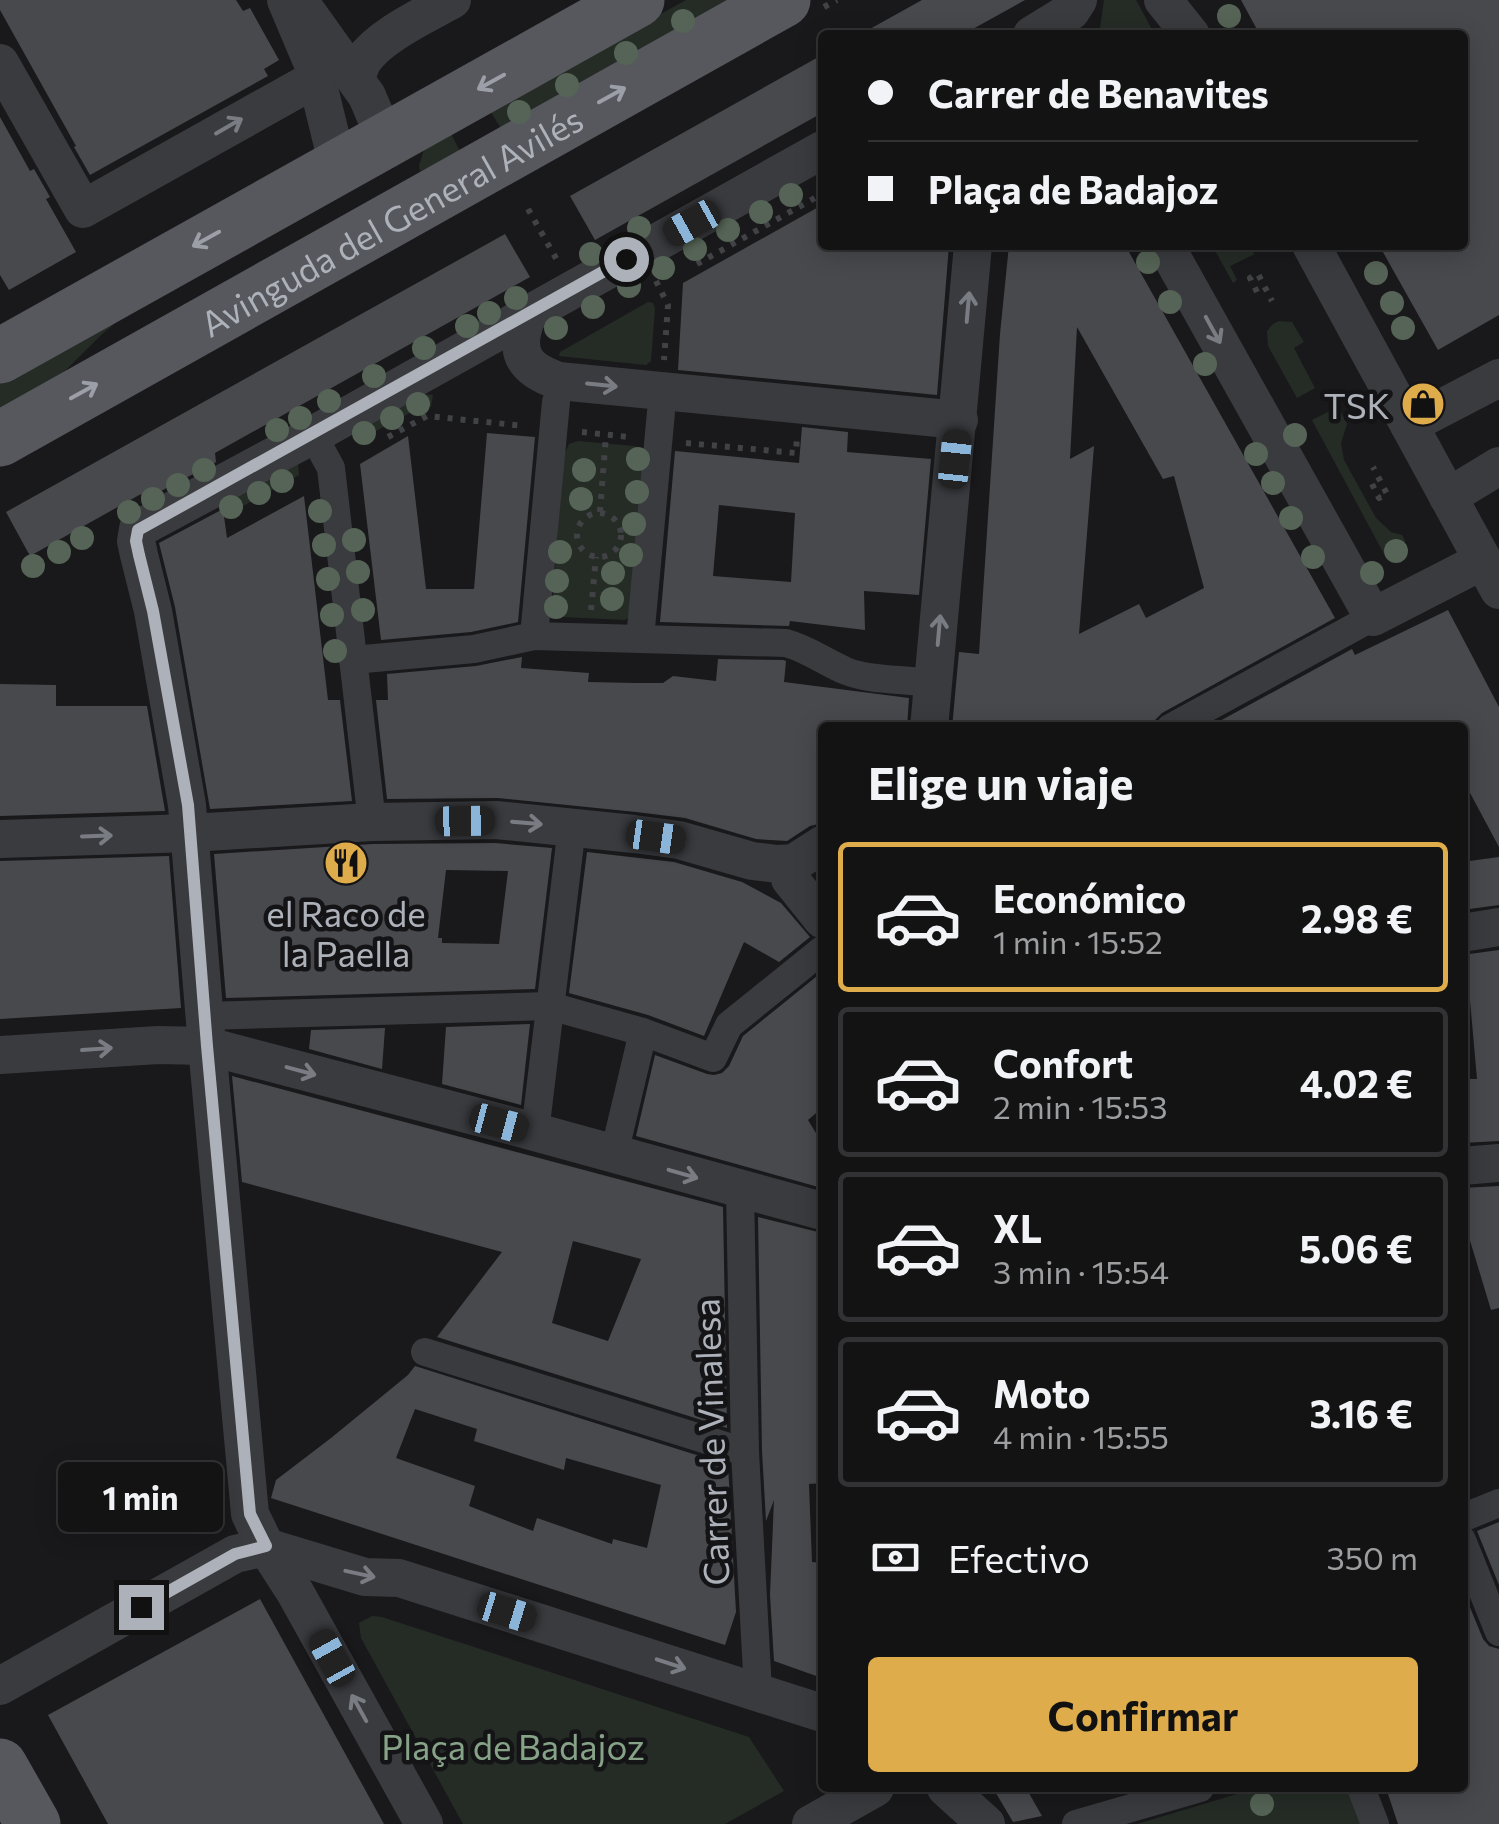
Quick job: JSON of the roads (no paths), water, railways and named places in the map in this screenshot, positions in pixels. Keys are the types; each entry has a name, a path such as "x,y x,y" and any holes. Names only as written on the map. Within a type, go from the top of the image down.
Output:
{"main road":[{"name":"Avinguda del General Avilés","path":"0,356 637,0"},
{"name":"Avinguda del General Avilés","path":"0,439 782,0"},
{"path":"224,312 240,268 372,190 385,176 386,141"},
{"path":"0,1766 33,1824"}],"street":[{"path":"286,0 314,64 338,166"},
{"path":"298,0 368,96 386,141"},
{"path":"356,78 362,63 379,45 452,0"},
{"path":"1045,30 1072,12 1078,0"},
{"path":"1163,0 1187,30"},
{"path":"1191,0 1201,30"},
{"path":"0,62 83,209 317,78"},
{"path":"424,1824 250,1514 190,833 153,611 136,541 138,530 818,152"},
{"path":"930,722 973,250"},
{"path":"1168,250 1373,618"},
{"path":"1181,722 1373,618 1490,575 1314,250"},
{"path":"528,314 521,331 523,358 531,368 560,381 959,420"},
{"path":"1409,425 1499,378"},
{"path":"534,636 556,402"},
{"path":"640,639 661,412"},
{"path":"312,435 331,468 372,822"},
{"path":"1448,496 1499,466"},
{"path":"353,660 463,651 534,636 786,643 849,672 920,682"},
{"path":"0,840 496,820 678,840 752,861 778,864 808,854"},
{"path":"535,1132 572,827"},
{"path":"808,854 790,879 818,914"},
{"path":"1468,932 1499,928"},
{"path":"0,1055 158,1045 206,1031 550,1006 643,1032 713,1058 729,1025 818,953"},
{"path":"206,1031 535,1132 818,1210"},
{"path":"614,1154 643,1032"},
{"path":"1468,1165 1499,1162"},
{"name":"Carrer de Vinalesa","path":"740,1190 745,1452 758,1692"},
{"path":"425,1352 745,1452"},
{"path":"1468,1516 1499,1503"},
{"path":"0,1686 235,1554 266,1546 365,1577 399,1578 818,1711"},
{"path":"1468,1555 1499,1632"},
{"path":"811,1824 868,1792"},
{"path":"950,1792 986,1824"},
{"path":"1076,1824 1186,1792"},
{"path":"1362,1792 1374,1824"}],"place":[{"name":"TSK","path":"1423,404"},
{"name":"el Raco de la Paella","path":"346,863"}],"park label":[{"name":"Plaça de Badajoz","path":"513,1745"}]}
